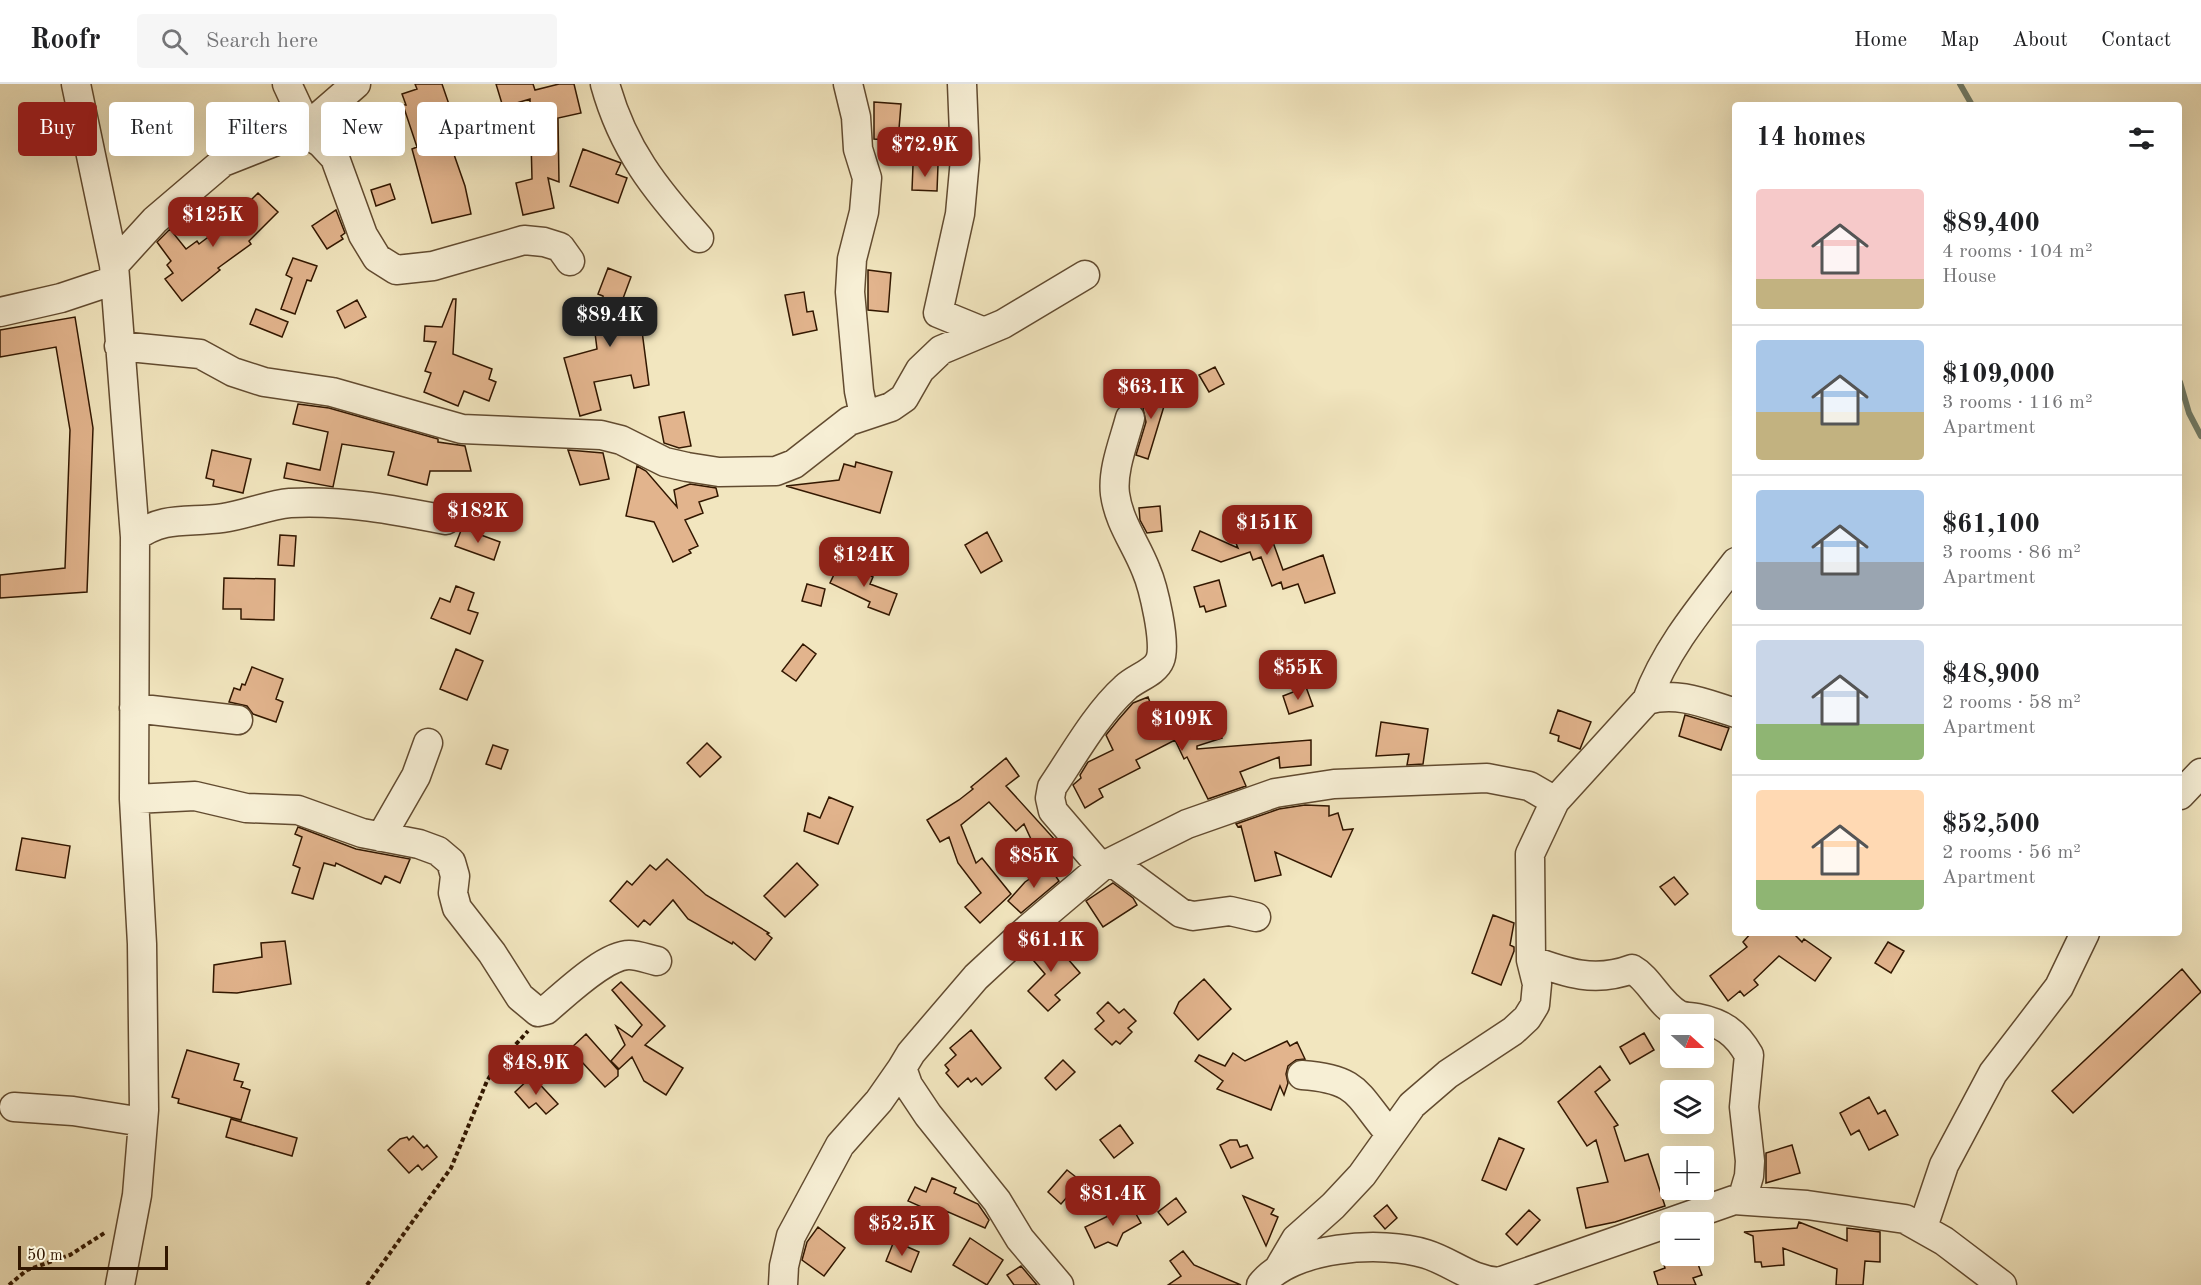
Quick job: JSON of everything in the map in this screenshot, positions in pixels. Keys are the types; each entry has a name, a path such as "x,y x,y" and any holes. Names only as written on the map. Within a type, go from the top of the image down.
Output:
{"street":[{"path":"76,84 115,272 135,537 134,799 142,944 143,1122 137,1195 120,1285"},
{"path":"287,84 294,102"},
{"path":"309,125 356,84"},
{"path":"604,84 628,147 644,172 699,238"},
{"path":"848,84 856,117 858,149 867,178 864,212 852,259 849,292 858,391 864,415"},
{"path":"962,84 965,159 960,214 938,313 982,331"},
{"path":"309,133 335,158 363,235 377,258 396,270 433,266 524,240 544,242 560,248 570,261"},
{"path":"0,312 61,298 115,272 155,220 223,162 238,156"},
{"path":"119,345 200,354 233,372 264,382 332,392 462,429 601,435 621,440 666,462 719,472 776,471 794,464 849,421 898,403 904,398 920,370 941,350 1021,314 1085,275"},
{"path":"1130,418 1119,458 1115,492 1120,516 1147,571 1162,640 1162,653 1155,667 1126,686 1108,706 1052,787 1050,798 1053,811 1107,864 1181,913 1193,916 1230,911 1256,916"},
{"path":"135,537 160,522 222,518 289,503 337,504 387,509 446,520"},
{"path":"1270,1276 1296,1239 1333,1206 1362,1175 1412,1105 1448,1074 1513,1031 1527,1018 1535,1005 1537,984 1531,960 1530,854 1555,801 1647,700 1658,671 1670,651 1732,567"},
{"path":"1647,700 1665,695 1682,697 1732,712"},
{"path":"134,708 238,720"},
{"path":"381,837 416,776 428,743"},
{"path":"2182,793 2201,773"},
{"path":"783,1285 784,1266 791,1236 840,1145 879,1101 911,1053 976,977 1107,864 1187,824 1275,793 1334,784 1487,778 1529,786 1555,801"},
{"path":"134,799 195,796 246,808 298,810 362,833 419,844 438,851 451,862 455,876 453,894 457,908 492,953 519,998 538,1012 546,1011 594,971 617,958 628,955 657,961"},
{"path":"1923,1227 1944,1165 1993,1073 2059,987 2084,936"},
{"path":"1531,960 1573,975 1592,978 1632,969 1640,973 1653,993 1680,1016 1718,1022 1733,1032 1749,1055 1744,1107 1750,1161 1749,1176 1742,1200"},
{"path":"902,1068 908,1085 927,1115 997,1202 1052,1283"},
{"path":"1302,1075 1323,1076 1355,1089 1390,1134"},
{"path":"14,1107 73,1111 143,1122"},
{"path":"1270,1276 1340,1249 1395,1247 1428,1254 1483,1281 1498,1282 1734,1200 1742,1200 1880,1214 1905,1219 1923,1227 2002,1285"}],"path":[{"path":"368,1285 451,1168 487,1081 497,1065 524,1037 538,1012"},
{"path":"9,1285 27,1270 70,1255 133,1217"}],"building":[{"path":"415,84 442,84 448,102 417,102 417,147 402,94 417,89"},
{"path":"496,84 533,84 535,90 559,84 574,84 581,113 558,118 559,182 548,178 554,208 523,215 516,183 532,179 531,156 557,156 557,102 530,102 530,99 520,102 501,102"},
{"path":"874,102 901,104 898,141 874,139"},
{"path":"417,147 417,156 455,156 465,186 471,214 432,223 412,149"},
{"path":"583,149 621,163 616,174 627,178 618,203 570,186"},
{"path":"913,165 938,165 937,191 912,190"},
{"path":"390,184 395,199 376,206 371,190"},
{"path":"258,193 278,212 249,241 251,244 218,268 220,270 182,301 165,279 173,273 167,265 171,261 157,242 170,229 186,249 197,241 199,244 231,220"},
{"path":"336,210 345,233 341,236 343,239 327,249 312,226"},
{"path":"293,258 317,266 311,281 307,280 295,314 281,309 292,278 286,275"},
{"path":"608,268 631,277 618,312 639,308 649,385 634,388 631,375 594,382 601,410 580,416 564,358 597,349 595,333 608,331 603,296 598,294"},
{"path":"868,270 891,273 888,312 868,310"},
{"path":"804,292 807,312 813,311 817,330 793,335 785,295"},
{"path":"453,299 456,299 453,354 492,369 489,379 496,382 489,401 464,391 458,406 424,392 431,373 425,371 436,342 424,341 425,326 442,327"},
{"path":"357,300 366,317 345,328 337,311"},
{"path":"256,309 288,322 282,337 250,324"},
{"path":"75,317 93,428 87,592 0,598 0,575 65,568 70,430 56,347 0,357 0,330"},
{"path":"1215,367 1224,384 1209,392 1199,375"},
{"path":"1150,388 1168,393 1148,459 1136,455 1146,422 1143,409"},
{"path":"298,404 329,408 438,439 438,442 465,446 471,471 430,471 427,485 388,475 394,452 342,444 333,487 284,478 287,463 320,470 328,432 293,424"},
{"path":"684,412 691,446 679,448 664,443 659,417"},
{"path":"212,450 251,459 243,493 213,486 214,480 206,478"},
{"path":"568,450 603,453 609,479 580,485"},
{"path":"856,462 892,472 880,513 786,486 839,480 844,464 855,467"},
{"path":"637,466 646,471 677,507 674,490 690,484 716,488 718,496 699,502 703,513 685,520 698,546 689,550 691,553 673,562 654,522 626,516"},
{"path":"1160,506 1162,531 1147,533 1140,520 1139,508"},
{"path":"1250,507 1258,526 1266,523 1283,570 1323,555 1335,593 1305,603 1298,584 1283,589 1281,582 1272,586 1261,557 1253,560 1250,552 1221,562 1192,550 1200,531 1238,548 1225,517"},
{"path":"462,528 500,542 494,560 455,546"},
{"path":"987,532 1002,561 981,573 965,545"},
{"path":"280,535 296,536 294,566 278,565"},
{"path":"840,562 873,577 870,584 897,594 889,615 868,607 870,602 830,583"},
{"path":"224,578 275,579 274,620 241,619 241,609 223,609"},
{"path":"1219,580 1226,606 1206,612 1204,606 1200,607 1194,587"},
{"path":"807,584 825,589 821,606 802,601"},
{"path":"456,586 474,593 468,610 478,613 470,634 431,618 440,598 450,602"},
{"path":"803,644 816,654 796,681 782,671"},
{"path":"456,649 483,661 467,700 440,689"},
{"path":"252,667 283,679 276,699 283,702 276,722 253,714 247,706 229,702 234,688 240,690 242,684 245,685"},
{"path":"1306,687 1313,706 1289,714 1283,696"},
{"path":"1148,697 1159,726 1205,703 1222,738 1197,746 1197,749 1311,740 1311,765 1280,768 1279,757 1240,772 1246,786 1208,799 1187,757 1184,759 1175,740 1136,760 1140,768 1099,789 1103,797 1085,808 1073,785 1081,778 1080,775 1088,762 1113,750 1106,735 1118,720 1133,703"},
{"path":"1558,710 1591,722 1580,749 1558,741 1559,736 1550,733"},
{"path":"1685,715 1729,728 1721,750 1679,736"},
{"path":"1381,722 1428,729 1423,764 1407,765 1409,754 1376,756"},
{"path":"707,743 721,757 700,777 687,763"},
{"path":"493,745 508,750 501,769 486,764"},
{"path":"1006,758 1019,776 1006,786 1056,841 1036,850 1024,824 1016,831 989,802 961,825 976,863 982,858 1011,894 980,923 965,907 981,893 958,863 949,837 940,842 927,820 959,800"},
{"path":"829,797 853,807 838,844 804,831 808,813 820,818"},
{"path":"1305,805 1329,806 1329,816 1338,813 1343,830 1353,829 1331,877 1275,852 1281,875 1255,881 1241,826 1238,827 1236,824 1279,809"},
{"path":"298,827 356,849 410,859 400,883 385,876 381,884 336,863 335,866 324,863 313,899 292,893 300,868 293,865 302,837 295,834"},
{"path":"22,838 70,846 65,878 16,870"},
{"path":"667,859 706,895 769,933 767,934 772,938 755,960 733,942 732,944 688,919 673,900 650,925 644,920 638,927 610,901 627,881 632,885 650,865 656,870"},
{"path":"797,863 818,885 785,917 764,896"},
{"path":"1049,866 1059,881 1021,913 1008,901 1025,882"},
{"path":"1674,877 1688,894 1675,905 1660,887"},
{"path":"1113,883 1133,898 1137,905 1103,927 1086,901"},
{"path":"1493,915 1514,923 1510,945 1514,947 1514,951 1501,985 1472,973"},
{"path":"1048,936 1080,973 1055,995 1060,1000 1048,1011 1028,991 1045,974 1028,954"},
{"path":"1748,936 1796,936 1802,942 1804,939 1831,958 1815,981 1779,956 1754,980 1758,985 1744,996 1740,991 1728,1001 1710,976 1747,947 1743,942"},
{"path":"285,941 291,984 237,993 213,992 214,965 262,957 261,943"},
{"path":"1888,942 1904,951 1891,973 1875,963"},
{"path":"2182,969 2201,992 2073,1113 2052,1091"},
{"path":"1204,979 1231,1009 1198,1040 1174,1013 1179,1002"},
{"path":"621,982 665,1026 645,1045 683,1068 666,1095 644,1081 632,1057 619,1069 611,1061 625,1045 616,1026 632,1037 642,1025 612,990"},
{"path":"1108,1002 1119,1013 1124,1009 1136,1021 1128,1028 1132,1032 1120,1044 1116,1041 1112,1045 1095,1029 1104,1021 1097,1013"},
{"path":"971,1030 1001,1068 982,1085 976,1078 971,1082 968,1078 958,1087 946,1073 949,1070 945,1065 956,1055 950,1048"},
{"path":"1644,1033 1654,1050 1630,1064 1620,1047"},
{"path":"586,1034 618,1070 618,1076 605,1087 570,1049"},
{"path":"1287,1041 1290,1046 1297,1042 1305,1059 1296,1060 1288,1066 1286,1074 1288,1083 1284,1095 1280,1086 1271,1110 1217,1089 1223,1081 1195,1061 1199,1055 1225,1066 1233,1053 1245,1061"},
{"path":"187,1050 239,1064 234,1080 243,1082 241,1087 250,1090 241,1120 178,1103 179,1099 172,1097"},
{"path":"1063,1060 1075,1072 1056,1090 1045,1078"},
{"path":"1600,1066 1610,1080 1595,1092 1618,1125 1614,1127 1625,1161 1648,1154 1660,1191 1660,1200 1663,1200 1665,1206 1615,1222 1586,1228 1577,1188 1608,1182 1596,1140 1587,1146 1558,1102"},
{"path":"532,1076 558,1104 546,1114 536,1103 529,1108 515,1092"},
{"path":"1869,1097 1878,1114 1885,1110 1898,1135 1869,1150 1859,1130 1851,1135 1840,1113"},
{"path":"231,1119 297,1138 292,1156 226,1137"},
{"path":"1120,1125 1133,1143 1114,1158 1100,1140"},
{"path":"413,1136 424,1148 427,1145 437,1157 422,1170 418,1165 409,1173 388,1150 400,1139 407,1137 409,1140"},
{"path":"1499,1138 1524,1149 1506,1190 1482,1180"},
{"path":"1230,1140 1237,1140 1240,1147 1247,1145 1253,1158 1231,1168 1220,1145"},
{"path":"1792,1145 1800,1173 1766,1183 1766,1153"},
{"path":"1067,1170 1081,1181 1061,1204 1048,1192"},
{"path":"932,1178 956,1188 954,1193 978,1204 989,1220 985,1228 946,1211 944,1217 908,1201 915,1187 926,1192"},
{"path":"1243,1196 1274,1209 1271,1214 1278,1217 1266,1246"},
{"path":"1176,1198 1186,1212 1168,1225 1158,1212"},
{"path":"1131,1205 1141,1223 1123,1233 1117,1246 1108,1242 1095,1248 1085,1227"},
{"path":"1387,1205 1397,1218 1385,1229 1374,1216"},
{"path":"1529,1210 1540,1220 1517,1245 1506,1234"},
{"path":"1799,1222 1847,1241 1847,1228 1880,1232 1880,1262 1865,1261 1863,1285 1836,1285 1837,1269 1783,1248 1784,1265 1762,1267 1761,1262 1755,1262 1753,1236 1744,1232 1797,1228"},
{"path":"818,1227 845,1248 824,1276 802,1260 807,1242"},
{"path":"970,1238 1003,1260 987,1285 953,1265"},
{"path":"894,1241 919,1252 911,1272 886,1261"},
{"path":"1183,1251 1194,1265 1241,1285 1168,1285 1181,1276 1170,1261"},
{"path":"1021,1266 1037,1285 1014,1285 1007,1275"},
{"path":"1664,1266 1699,1266 1702,1275 1693,1278 1696,1285 1658,1285 1654,1272 1665,1268"}],"waterway":[{"path":"1960,84 1970,102"},
{"path":"2182,389 2189,413 2201,436"}]}
